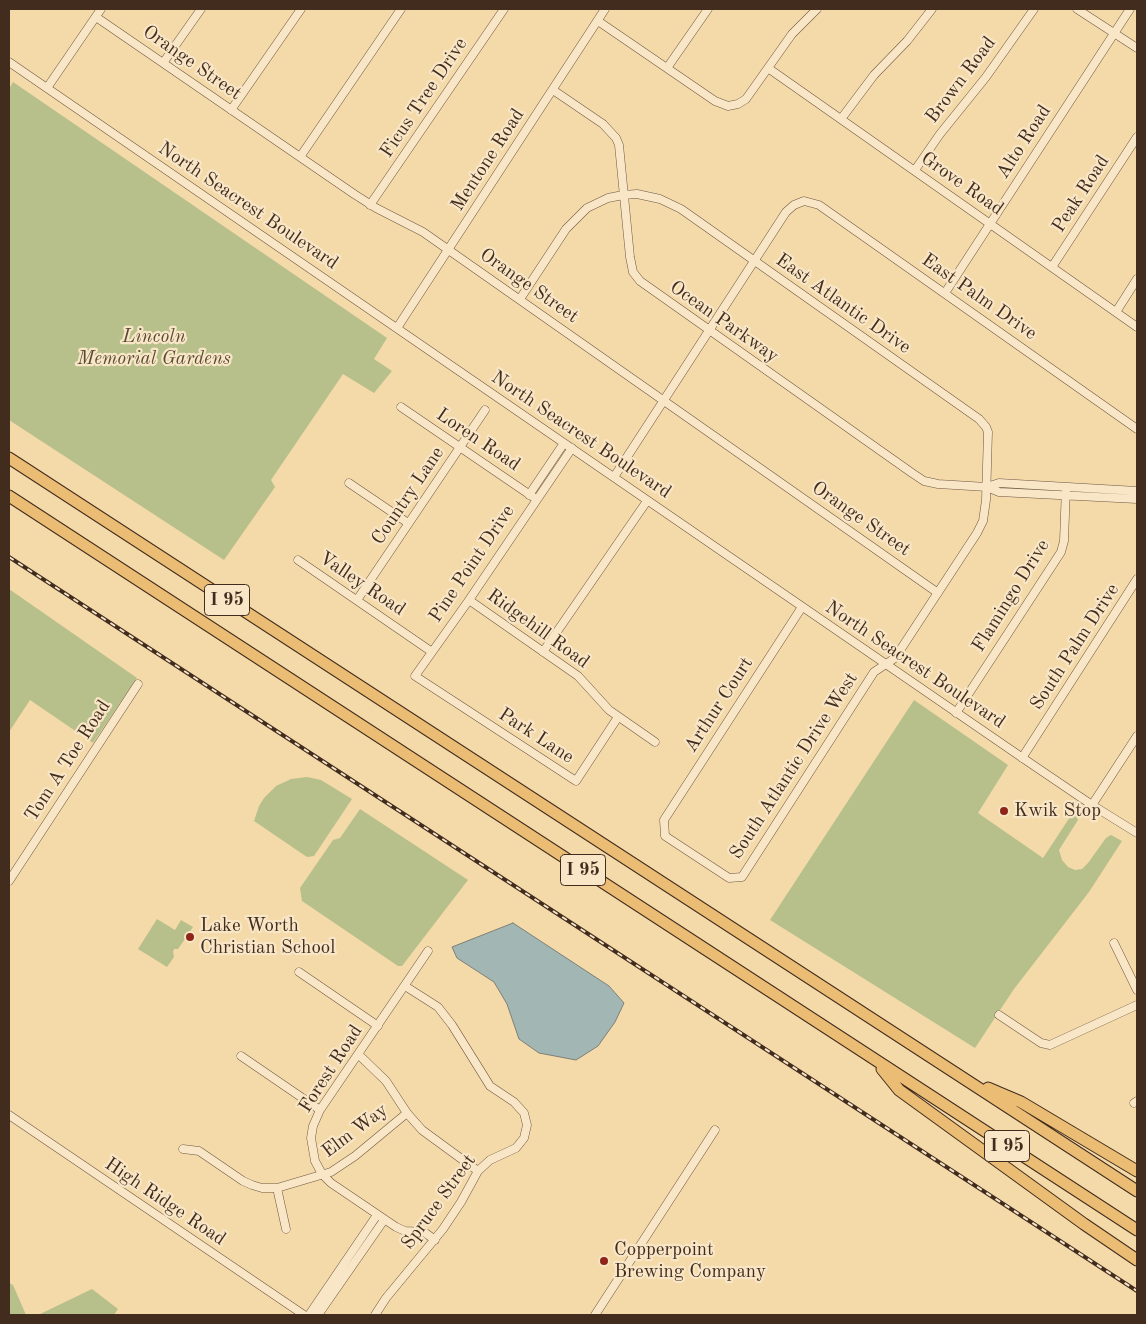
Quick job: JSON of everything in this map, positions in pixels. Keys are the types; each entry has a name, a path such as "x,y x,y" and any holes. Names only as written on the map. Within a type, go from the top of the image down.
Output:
{"highway":[{"name":"I 95","path":"9,458 1137,1191"},
{"name":"I 95","path":"9,496 876,1062 1137,1230"},
{"path":"876,1062 898,1090 1137,1260"},
{"path":"956,1074 1021,1102 1137,1170"}],"street":[{"path":"47,88 101,9"},
{"path":"164,63 201,9"},
{"path":"231,110 301,9"},
{"path":"300,157 402,9"},
{"name":"Ficus Tree Drive","path":"370,205 504,9"},
{"name":"Mentone Road","path":"397,328 605,9"},
{"path":"667,68 708,9"},
{"path":"598,21 719,104 728,106 738,104 749,95 798,26 817,9"},
{"path":"842,119 874,74 907,41 932,9"},
{"name":"Brown Road","path":"915,170 946,126 986,77 1034,9"},
{"path":"1077,9 1137,48"},
{"name":"Alto Road","path":"945,293 1130,9"},
{"name":"Orange Street","path":"96,17 370,205 418,229 448,249 938,593"},
{"name":"North Seacrest Boulevard","path":"9,62 1092,806 1137,833"},
{"name":"Grove Road","path":"768,68 1137,327"},
{"name":"Ocean Parkway","path":"553,90 603,124 616,138 630,257 636,276 647,287 709,331 924,480 938,484 987,487 999,492 1137,491"},
{"name":"Peak Road","path":"1052,267 1137,138"},
{"name":"East Atlantic Drive","path":"520,299 566,228 587,208 623,195 649,196 671,203 983,422 989,437 985,513 980,526 895,658 886,664"},
{"name":"East Palm Drive","path":"754,261 786,212 798,203 809,202 820,205 1137,428"},
{"path":"614,478 754,261"},
{"path":"1116,312 1137,279"},
{"name":"Loren Road","path":"401,407 533,497"},
{"name":"Country Lane","path":"357,600 485,410"},
{"name":"Pine Point Drive","path":"415,676 469,600 552,468 564,443"},
{"name":"Pine Point Drive","path":"552,468 572,448"},
{"path":"349,483 408,524"},
{"name":"Ocean Parkway","path":"1066,491 1137,499"},
{"name":"Flamingo Drive","path":"956,713 1061,552 1064,541 1066,491"},
{"path":"543,652 647,501"},
{"name":"Valley Road","path":"298,560 432,652"},
{"name":"South Palm Drive","path":"1022,758 1137,579"},
{"name":"Ridgehill Road","path":"469,600 578,676 602,703 618,717 656,742"},
{"name":"Arthur Court","path":"664,820 802,607"},
{"name":"South Atlantic Drive West","path":"664,820 665,836 729,878 742,877 874,672 886,664"},
{"name":"Park Lane","path":"415,676 576,781 618,717"},
{"name":"Tom A Toe Road","path":"9,881 138,684"},
{"path":"1092,806 1137,736"},
{"path":"1114,943 1137,990"},
{"name":"Forest Road","path":"428,951 320,1110 313,1126 311,1138 313,1155 322,1174 331,1183 400,1230 424,1232 435,1240"},
{"path":"299,972 378,1026"},
{"name":"Spruce Street","path":"375,1315 386,1298 435,1240 461,1202 478,1171 490,1160 516,1148 524,1138 527,1125 524,1113 514,1102 490,1086 452,1025 438,1007 405,986"},
{"path":"999,1016 1045,1045 1055,1044 1137,1005"},
{"path":"358,1054 386,1080 407,1113 422,1130 478,1171"},
{"path":"241,1056 320,1110"},
{"name":"Elm Way","path":"277,1188 331,1172 355,1156 407,1113"},
{"name":"High Ridge Road","path":"9,1115 304,1315"},
{"path":"595,1315 715,1130"},
{"path":"183,1149 199,1151 252,1185 262,1188 277,1188 286,1229"},
{"path":"309,1315 349,1264 381,1218"},
{"path":"318,1315 349,1264"}],"green space":[{"name":"Lincoln Memorial Gardens","path":"13,82 387,338 374,359 392,371 374,393 343,374 271,480 275,487 224,560 9,420 9,89"},
{"path":"9,589 137,678 93,743 30,700 9,732"},
{"path":"914,700 1008,765 978,813 1043,858 1074,811 1078,820 1059,850 1062,860 1068,867 1075,870 1082,869 1106,838 1111,835 1122,841 1089,892 1014,989 975,1048 770,920"},
{"path":"307,777 321,780 352,799 314,856 307,857 254,821 264,798 276,786 291,779"},
{"path":"360,809 468,880 402,966 398,966 302,901 300,888 333,840 340,838"},
{"path":"157,919 175,930 181,920 193,927 178,949 174,949 174,957 167,967 138,949"},
{"path":"9,1283 13,1285 26,1315 9,1315"},
{"path":"92,1289 118,1309 114,1315 38,1315"}],"shaded area":[{"path":"513,923 609,986 624,1003 615,1022 598,1046 576,1060 539,1053 519,1039 507,1004 494,982 457,958 452,947"}],"railway":[{"path":"9,557 1137,1291"}],"place":[{"name":"Kwik Stop","path":"1004,811"},
{"name":"Lake Worth Christian School","path":"190,937"},
{"name":"Copperpoint Brewing Company","path":"604,1261"}]}
